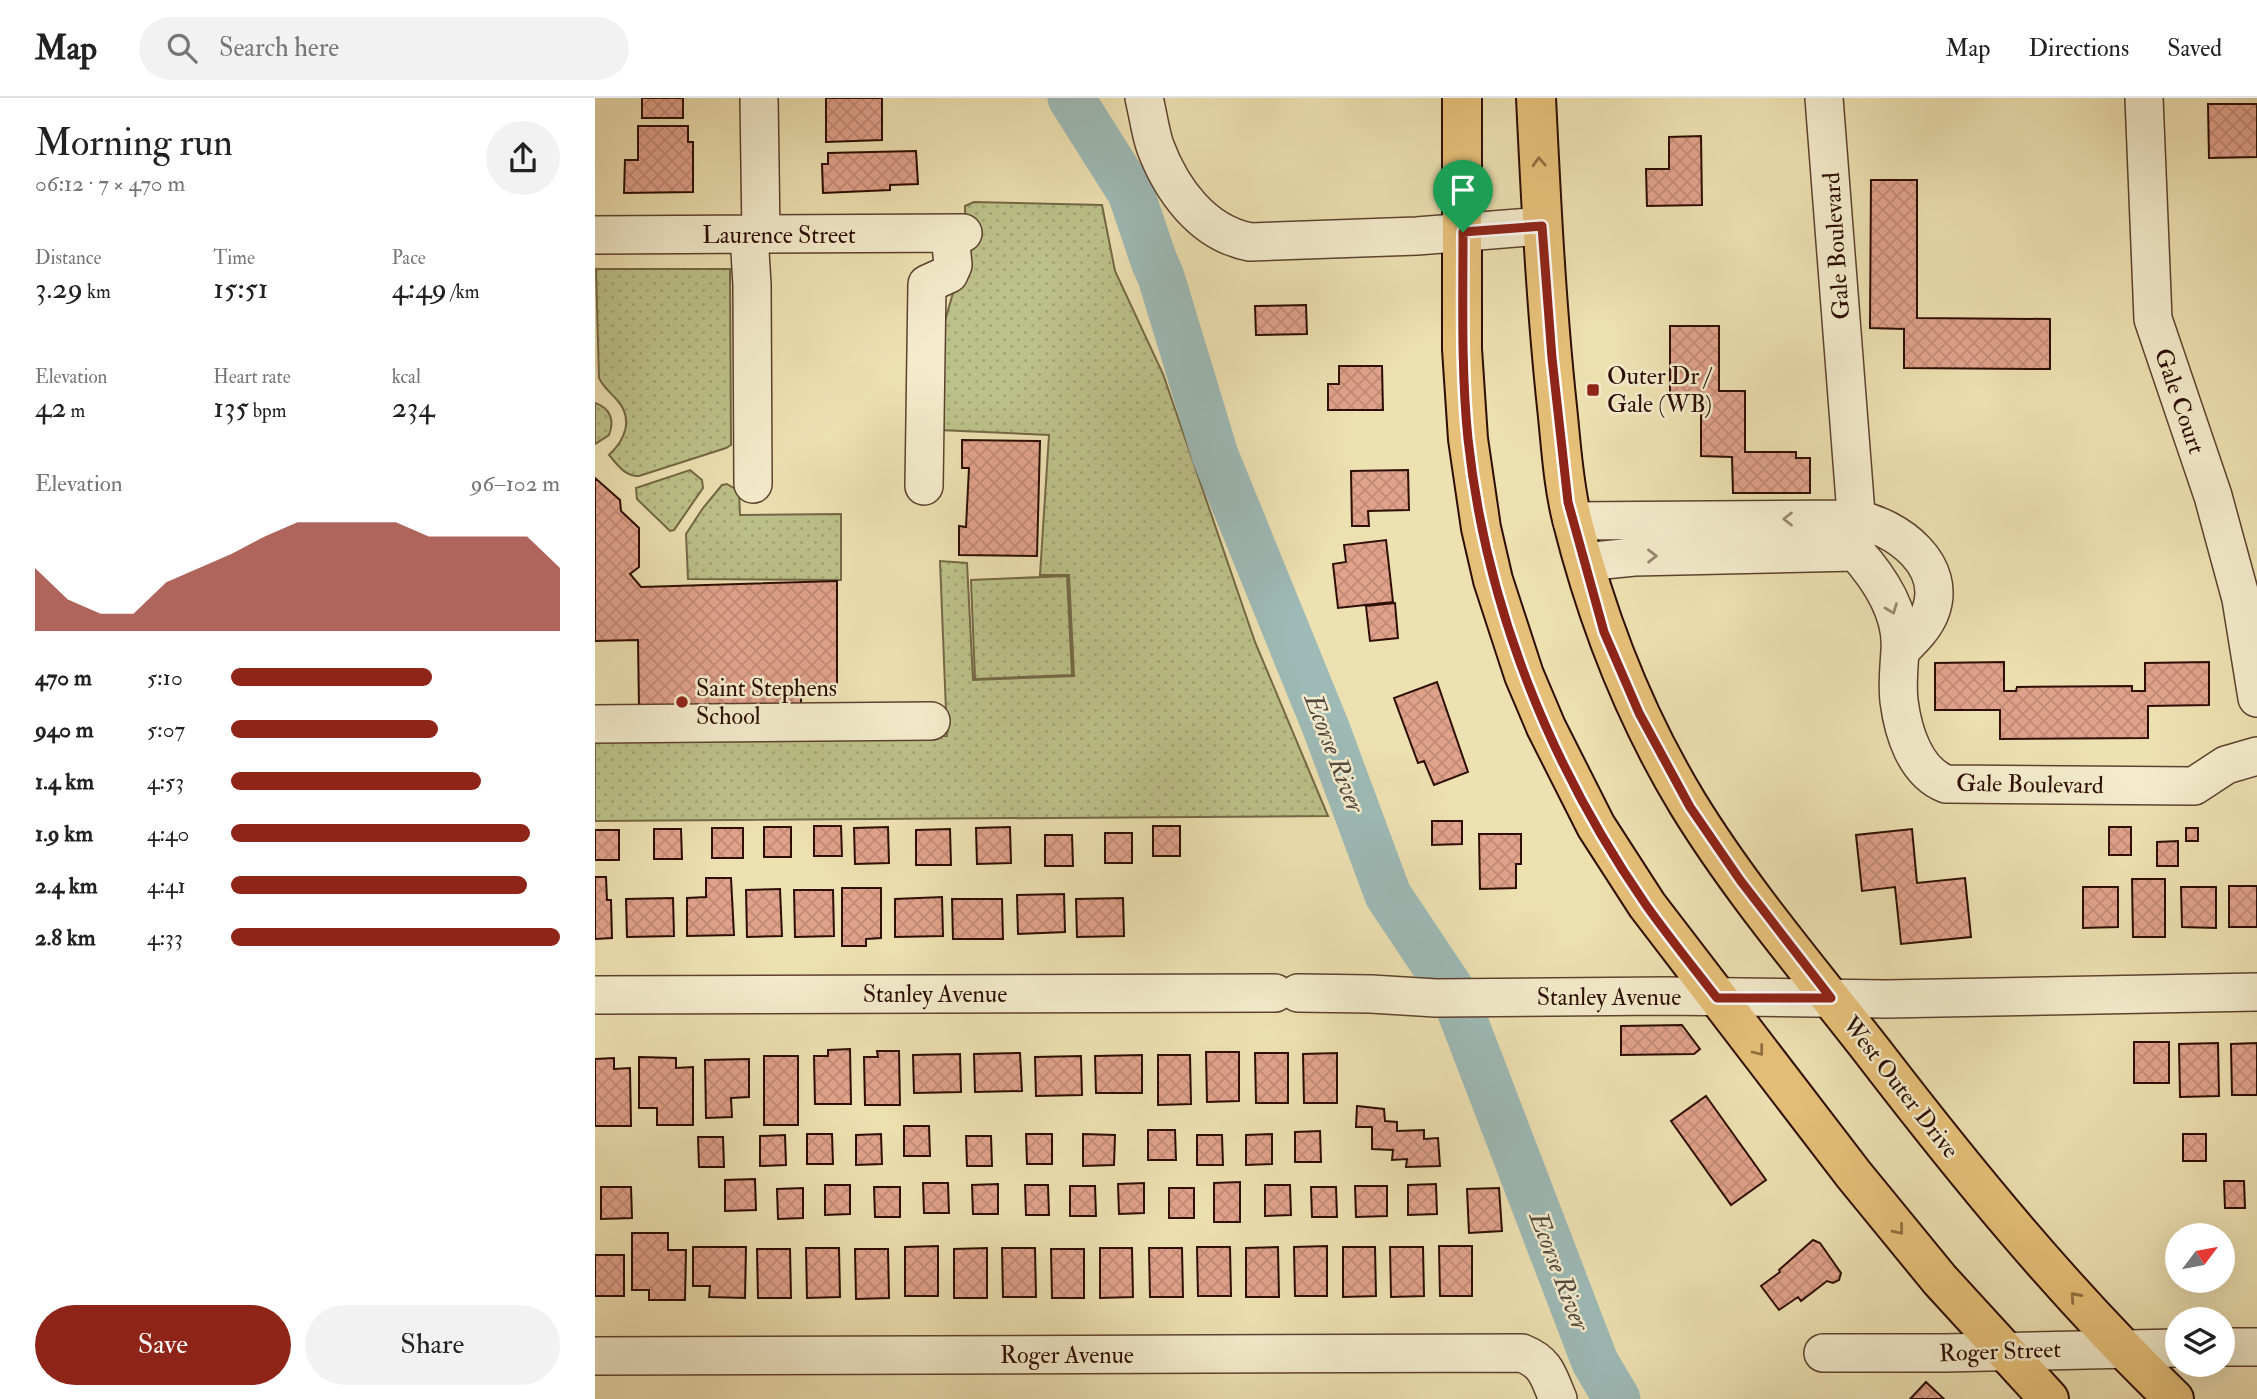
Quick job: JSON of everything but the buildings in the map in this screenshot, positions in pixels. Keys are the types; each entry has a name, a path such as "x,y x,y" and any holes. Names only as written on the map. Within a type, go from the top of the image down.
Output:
{"main road":[{"path":"1462,98 1462,349 1468,439 1481,528 1505,622 1546,727 1597,826 1647,905 1914,1249 2049,1399"},
{"name":"West Outer Drive","path":"1537,98 1542,226 1552,358 1568,502 1604,632 1639,713 1690,807 1740,880 1940,1139 2070,1292 2121,1348 2174,1399"}],"street":[{"path":"753,484 752,285 759,98"},
{"path":"1145,98 1155,145 1171,180 1193,212 1216,229 1250,242 1417,236 1542,226"},
{"name":"Gale Boulevard","path":"1824,98 1856,536 1886,593 1901,638 1898,699 1904,729 1914,753 1935,780 1946,784 2194,786 2226,765 2257,756"},
{"name":"Gale Court","path":"2144,98 2153,319 2217,509 2241,599 2257,698"},
{"name":"Laurence Street","path":"595,235 957,234 953,265 949,274 927,284 925,486"},
{"path":"1572,521 1856,536"},
{"path":"1584,562 1856,536 1873,522 1912,547 1926,565 1933,582 1934,597 1930,613 1919,631 1900,651"},
{"path":"595,724 931,721"},
{"name":"Stanley Avenue","path":"595,995 1286,993 1436,998 1887,999 2257,992"},
{"path":"2235,1347 2257,1347"},
{"name":"Roger Street","path":"1823,1353 2165,1348"},
{"name":"Roger Avenue","path":"595,1356 1522,1353 1537,1359 1545,1369 1558,1399"}],"green space":[{"path":"974,202 1102,205 1115,271 1163,374 1255,642 1328,816 595,821 595,739 947,736 940,561 967,563 973,680 1074,676 1069,575 1040,575 1049,435 939,430 939,342 966,247 965,206"},
{"path":"596,269 730,269 731,445 639,476 625,472 609,455 623,436 626,422 622,407 599,378"},
{"path":"595,403 608,411 611,424 609,435 595,444"},
{"path":"690,470 702,480 703,488 674,530 670,531 637,499 636,488"},
{"path":"727,484 739,491 740,515 841,514 841,580 688,579 686,534 703,508 722,485"},
{"path":"1067,576 1072,675 975,679 971,580"}],"waterway":[{"name":"Ecorse River","path":"1071,98 1131,193 1161,277 1215,455 1326,728 1388,895 1454,994 1595,1362 1617,1399"}],"place":[{"name":"Outer Dr / Gale (WB)","path":"1593,390"},
{"name":"Saint Stephens School","path":"682,702"}],"route":[{"path":"1542,226 1552,358 1568,502 1604,632 1639,713 1690,807 1740,880 1831,998 1717,998 1647,905 1597,826 1570,777 1524,675 1505,622 1481,528 1468,439 1462,349 1463,232 1542,226"}]}
